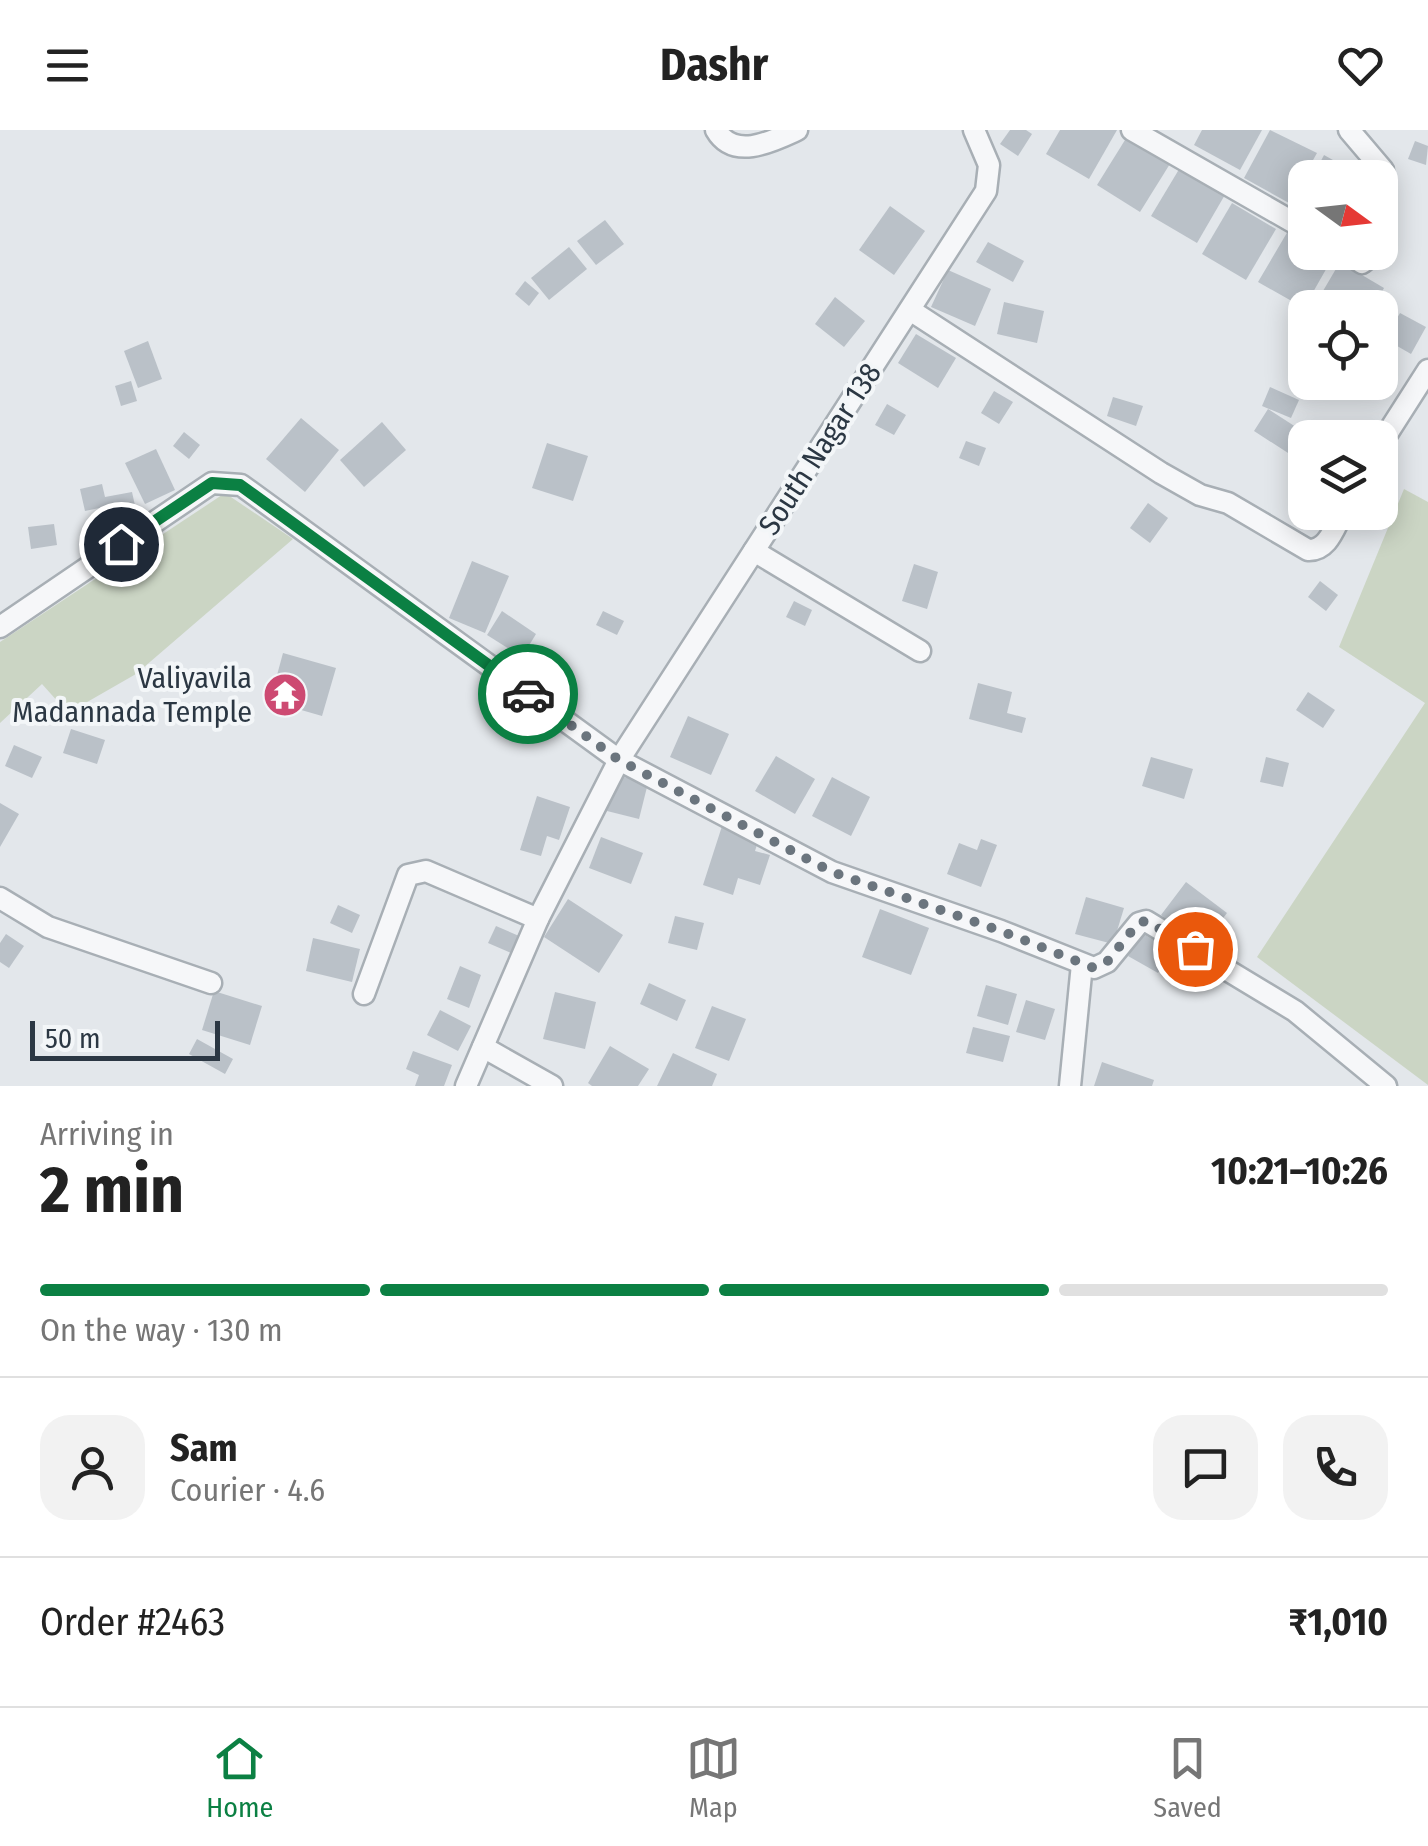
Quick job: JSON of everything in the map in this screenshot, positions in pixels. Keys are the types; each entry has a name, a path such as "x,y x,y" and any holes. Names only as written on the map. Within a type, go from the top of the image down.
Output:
{"street":[{"path":"716,130 721,138 737,146 764,145 797,130"},
{"name":"South Nagar 138","path":"466,1086 538,919 619,760 986,192 988,165 974,130"},
{"path":"1132,130 1288,219"},
{"path":"1349,130 1374,160"},
{"path":"910,310 1161,474 1200,495 1228,503 1308,550 1325,546 1333,530"},
{"path":"1396,420 1428,370"},
{"path":"0,627 212,483 240,485 619,760 832,872 1094,968 1107,962 1123,938 1138,923 1146,921 1295,1011 1386,1086"},
{"path":"754,551 920,651"},
{"path":"364,994 408,874 417,870 538,919"},
{"path":"0,898 48,928 211,982"},
{"path":"1070,1086 1082,964"},
{"path":"483,1047 552,1086"}],"green space":[{"path":"1404,489 1428,502 1428,1085 1257,957 1425,703 1339,647 1387,530 1398,530 1398,504"},
{"path":"225,493 293,539 136,674 68,713 42,684 0,723 0,642"}],"building":[{"path":"1010,130 1032,134 1018,156 1000,144"},
{"path":"1060,130 1117,130 1089,179 1046,154"},
{"path":"1202,130 1262,130 1240,170 1194,145"},
{"path":"1270,130 1317,153 1313,160 1288,160 1288,202 1244,178"},
{"path":"1130,132 1173,159 1140,212 1097,185"},
{"path":"1415,141 1428,146 1426,165 1408,159"},
{"path":"1181,166 1226,193 1197,243 1151,216"},
{"path":"1232,203 1276,229 1246,280 1202,254"},
{"path":"890,206 925,231 894,275 859,250"},
{"path":"605,220 624,244 596,265 577,241"},
{"path":"1288,231 1288,270 1326,270 1314,290 1288,290 1288,299 1258,282"},
{"path":"988,242 1024,261 1013,282 976,262"},
{"path":"569,247 587,269 549,300 531,278"},
{"path":"948,270 991,289 975,326 931,307"},
{"path":"1335,270 1354,270 1384,288 1383,290 1324,290"},
{"path":"525,281 539,293 529,306 515,294"},
{"path":"835,297 865,321 844,347 815,324"},
{"path":"1004,302 1044,311 1037,343 997,334"},
{"path":"1400,313 1426,327 1411,354 1398,346"},
{"path":"916,334 956,358 938,388 898,363"},
{"path":"148,341 162,379 138,388 124,351"},
{"path":"131,381 137,401 121,406 115,386"},
{"path":"1270,387 1288,395 1288,400 1299,400 1291,418 1262,406"},
{"path":"994,391 1013,402 999,424 981,413"},
{"path":"1113,397 1143,406 1136,426 1107,416"},
{"path":"887,404 906,415 894,435 875,425"},
{"path":"1268,409 1288,422 1288,453 1254,431"},
{"path":"301,418 339,450 305,492 266,459"},
{"path":"382,422 406,450 364,487 340,460"},
{"path":"184,432 200,445 189,459 173,446"},
{"path":"966,441 986,448 979,466 959,458"},
{"path":"547,443 588,456 573,501 532,488"},
{"path":"156,449 175,490 145,504 125,463"},
{"path":"102,484 105,497 132,492 136,510 112,516 109,506 85,511 80,489"},
{"path":"1148,503 1168,518 1150,543 1130,528"},
{"path":"54,524 57,545 31,549 28,527"},
{"path":"472,561 509,576 485,633 449,618"},
{"path":"914,564 938,572 927,609 902,601"},
{"path":"1320,581 1338,595 1326,611 1308,597"},
{"path":"794,601 812,610 805,626 786,617"},
{"path":"502,611 536,634 522,657 487,635"},
{"path":"603,611 624,621 617,635 596,625"},
{"path":"283,653 336,668 322,716 270,701"},
{"path":"978,683 1012,692 1007,713 1026,718 1022,733 969,719"},
{"path":"1308,692 1335,710 1323,728 1296,710"},
{"path":"688,716 729,734 711,775 670,757"},
{"path":"71,729 105,740 97,764 63,753"},
{"path":"14,745 42,757 32,778 5,766"},
{"path":"776,756 815,779 795,814 755,791"},
{"path":"1151,757 1193,769 1184,799 1142,786"},
{"path":"1266,757 1289,763 1283,787 1260,782"},
{"path":"616,775 648,783 639,819 607,811"},
{"path":"832,777 870,797 851,836 812,816"},
{"path":"537,796 570,807 559,840 547,836 541,856 520,850"},
{"path":"0,803 19,814 0,847"},
{"path":"723,823 760,835 755,851 770,855 760,885 738,878 733,895 703,885"},
{"path":"601,837 643,853 631,884 589,868"},
{"path":"981,839 997,845 981,887 947,874 959,843 977,850"},
{"path":"1186,882 1227,913 1211,934 1190,918 1180,930 1161,915"},
{"path":"1086,897 1124,908 1113,944 1075,934"},
{"path":"568,899 623,935 599,973 544,937"},
{"path":"338,905 360,915 352,933 330,923"},
{"path":"880,909 929,928 911,975 862,957"},
{"path":"675,916 704,923 697,950 668,943"},
{"path":"496,926 519,936 511,953 488,943"},
{"path":"1142,933 1171,951 1158,973 1128,956"},
{"path":"6,934 24,946 9,968 0,962 0,943"},
{"path":"313,938 360,949 352,982 306,971"},
{"path":"460,966 481,975 469,1008 447,999"},
{"path":"649,983 686,1000 677,1021 640,1004"},
{"path":"986,985 1017,994 1008,1025 977,1016"},
{"path":"214,991 262,1006 250,1045 202,1030"},
{"path":"555,992 596,1002 585,1049 543,1039"},
{"path":"1026,1000 1055,1009 1045,1040 1016,1032"},
{"path":"712,1006 746,1019 729,1061 695,1048"},
{"path":"440,1010 471,1026 458,1051 427,1035"},
{"path":"973,1027 1010,1036 1003,1062 966,1053"},
{"path":"197,1039 233,1059 225,1074 189,1054"},
{"path":"610,1046 649,1069 638,1086 588,1083"},
{"path":"413,1051 452,1065 444,1086 415,1086 419,1075 406,1069"},
{"path":"673,1053 717,1074 712,1086 657,1086"},
{"path":"1102,1062 1154,1080 1152,1086 1094,1086"}],"way so far":[{"path":"528,694 619,760 832,872 1094,968 1107,962 1123,938 1138,923 1146,921 1195,949"}],"place":[{"name":"Valiyavila Madannada Temple","path":"285,695"}],"route":[{"path":"121,544 212,483 240,485 528,694"}]}
